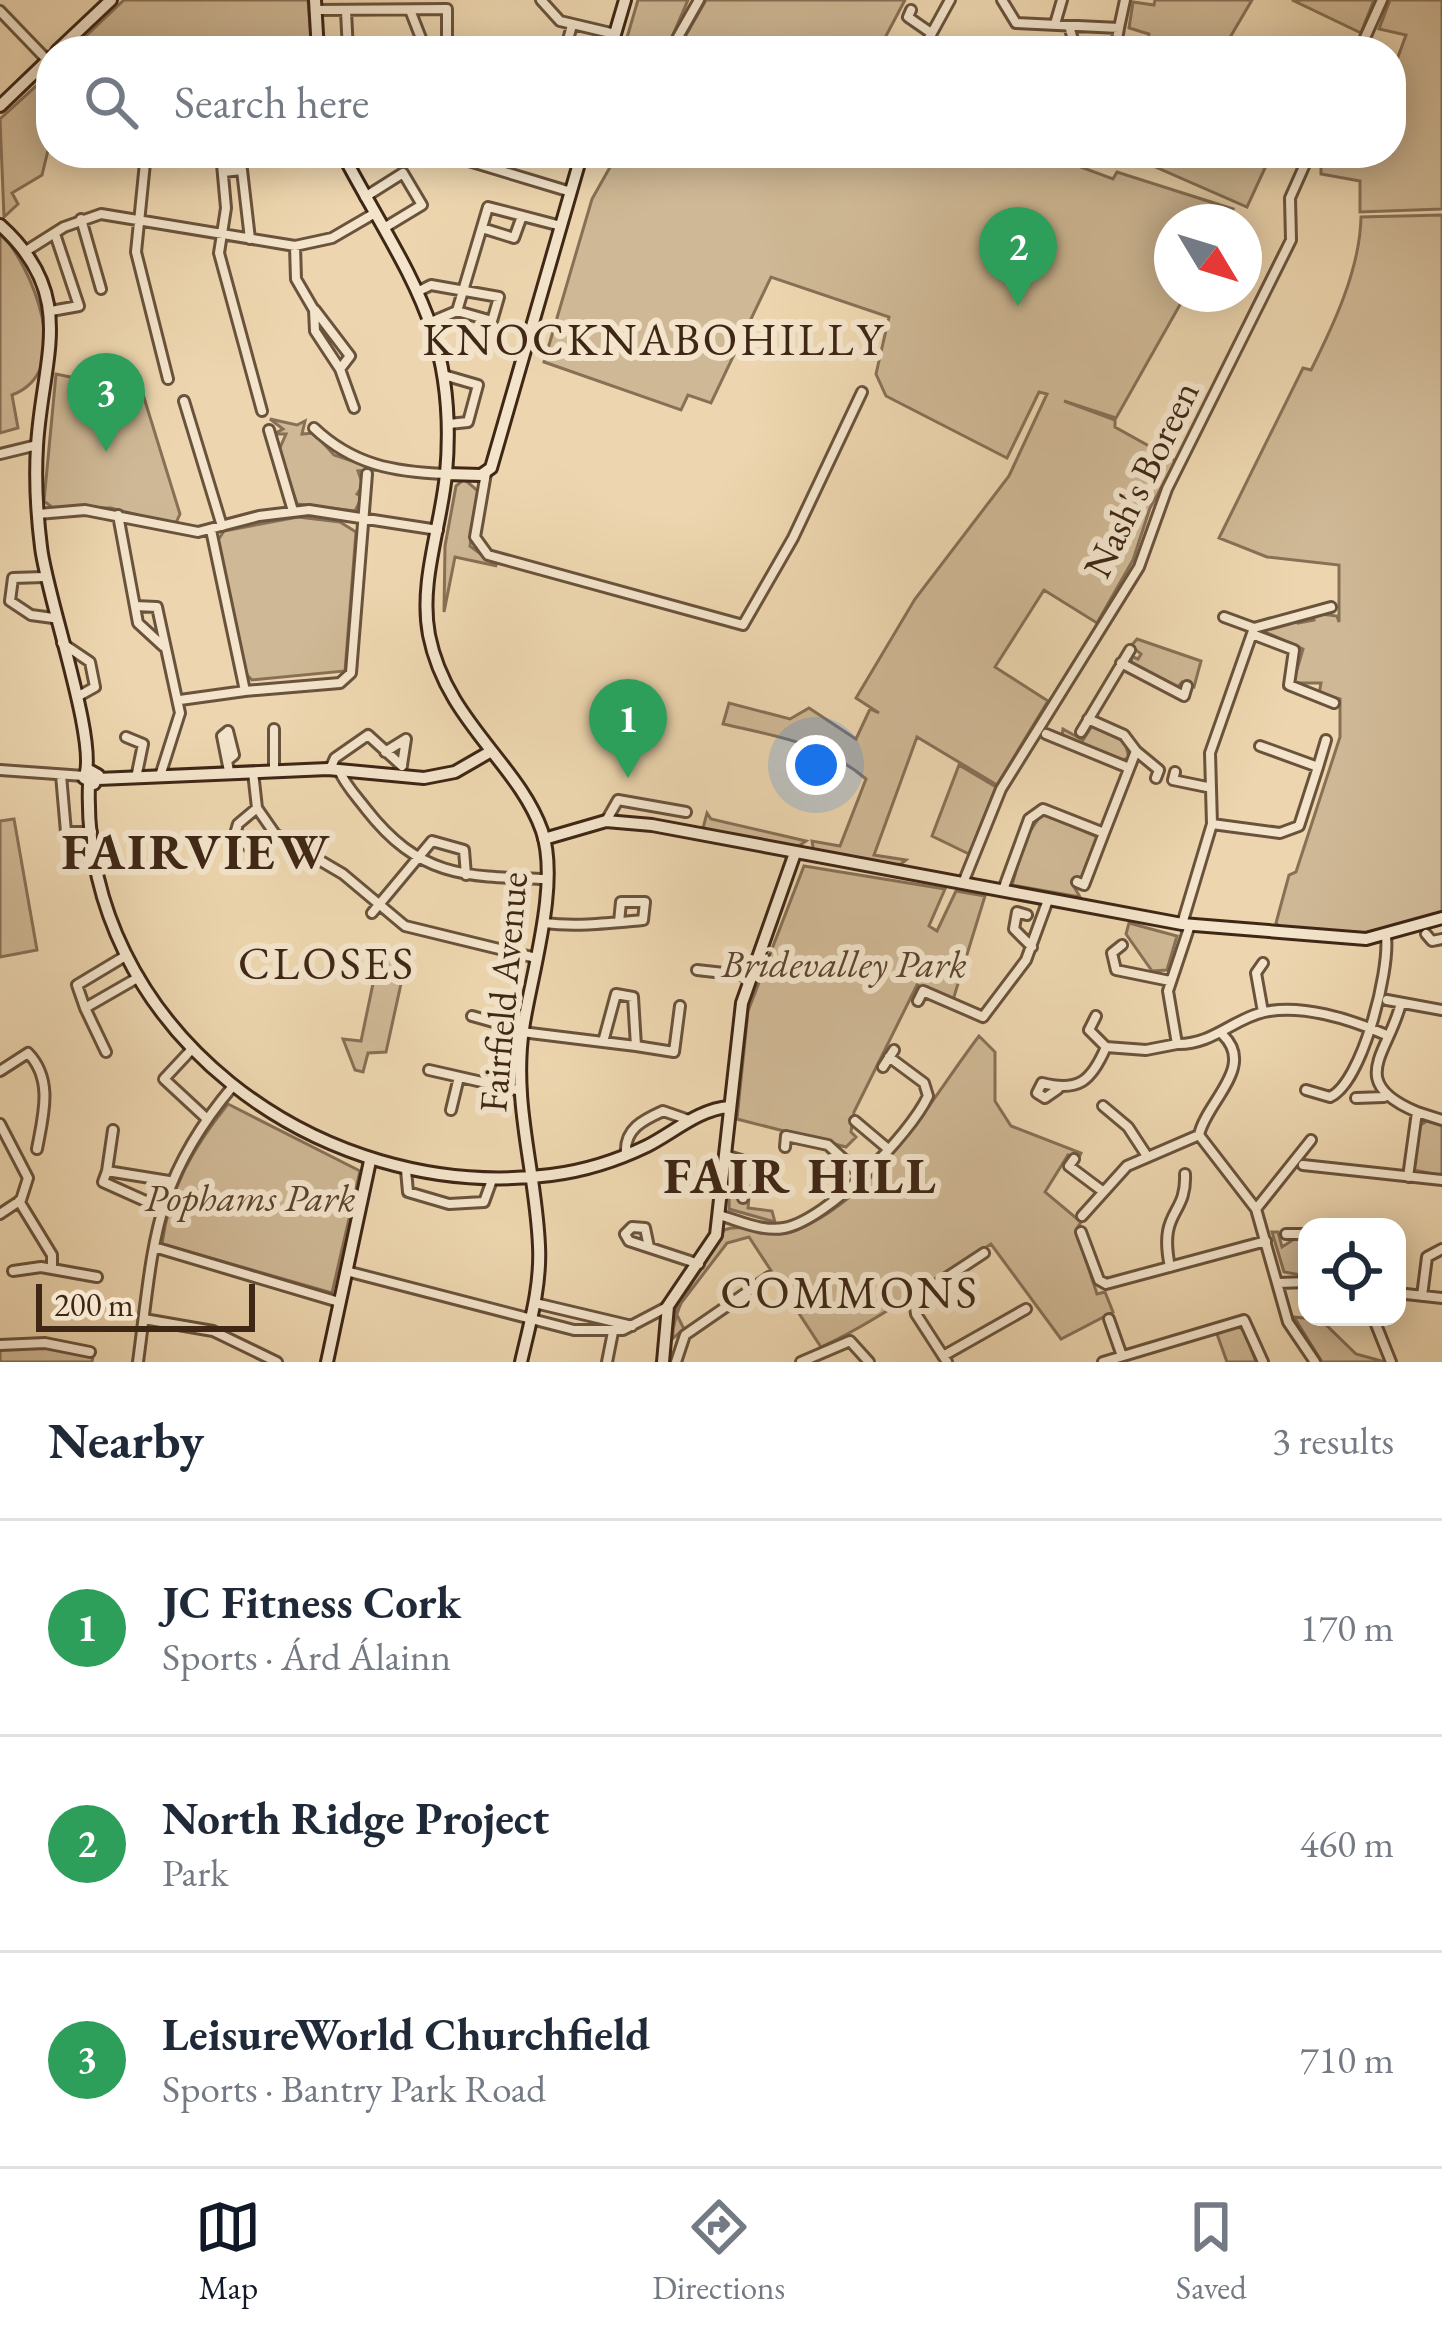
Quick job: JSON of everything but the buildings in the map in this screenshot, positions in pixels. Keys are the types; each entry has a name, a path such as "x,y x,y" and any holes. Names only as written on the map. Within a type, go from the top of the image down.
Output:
{"street":[{"path":"75,36 112,0"},
{"path":"541,0 551,14 572,25 615,34 625,0"},
{"path":"679,36 699,0"},
{"path":"933,36 950,0"},
{"path":"1002,0 1016,23 1119,28"},
{"path":"1054,24 1062,0"},
{"path":"1117,36 1125,0"},
{"path":"1366,36 1382,0"},
{"path":"318,36 316,5 346,11 396,5 410,10 449,10 448,36"},
{"path":"410,10 420,36"},
{"path":"911,10 908,17 922,36"},
{"path":"0,11 36,44"},
{"path":"346,11 347,36"},
{"path":"569,36 572,25"},
{"path":"1070,29 1072,36"},
{"path":"0,106 36,73"},
{"path":"145,168 136,252 168,379"},
{"path":"223,168 221,266 262,411"},
{"path":"350,168 419,291 447,376 447,472 427,591 428,632 454,698 529,808 544,839 606,821 1186,925 1386,937 1442,918"},
{"path":"492,168 571,192"},
{"path":"578,168 486,473 475,537 488,555 743,625 803,518 862,392"},
{"name":"Nash's Boreen","path":"962,885 1001,789 1148,549 1167,489 1291,240 1290,194 1303,168"},
{"path":"223,172 242,170 250,240"},
{"path":"365,196 403,173 422,205 384,228"},
{"path":"457,311 488,207 561,226"},
{"path":"26,251 81,219 120,214 295,246 332,238 375,213"},
{"path":"482,228 514,238 522,216"},
{"path":"81,219 101,289"},
{"path":"0,225 26,251 51,311 52,351 37,445 38,514 44,577 76,697 90,777 92,832 102,890 139,977 192,1049 233,1086 298,1131 370,1161 492,1180 530,1177 626,1154 729,1107"},
{"path":"51,311 79,306 56,234"},
{"path":"295,246 296,279 350,356 340,368"},
{"path":"419,291 431,285 464,287 499,297 492,321 457,311 430,322"},
{"path":"314,310 315,331 340,368 354,408"},
{"path":"447,376 478,385 468,422 449,424"},
{"path":"184,401 222,526"},
{"path":"314,428 334,447 368,463 407,473 486,473"},
{"path":"268,430 293,511"},
{"path":"272,442 285,437"},
{"path":"0,454 37,445"},
{"path":"180,700 336,684 350,675 367,474"},
{"path":"38,514 85,510 168,529 211,530 293,511 438,530"},
{"path":"118,515 138,623 165,647"},
{"path":"211,530 245,691"},
{"path":"44,577 13,578 5,600 31,615 53,618"},
{"path":"135,606 157,607 180,700 160,776"},
{"path":"1253,631 1331,607"},
{"path":"1225,617 1294,650 1287,683 1334,703"},
{"path":"1177,1044 1168,1001 1170,981 1212,824 1207,788 1210,753 1253,631"},
{"path":"61,642 90,662 95,687 76,697"},
{"path":"1081,732 1130,650"},
{"path":"1121,663 1184,696 1187,686"},
{"path":"1088,719 1124,735 1159,770 1156,778"},
{"path":"274,729 274,770"},
{"path":"1046,734 1129,768"},
{"path":"401,771 367,735 335,758 335,769 374,819 415,858 466,874 545,879"},
{"path":"126,737 143,744 136,778"},
{"path":"385,752 406,739 401,771"},
{"path":"1212,824 1280,832 1296,829 1327,740"},
{"path":"1260,746 1280,758 1318,767"},
{"path":"1077,882 1084,885 1136,752"},
{"path":"0,770 136,778 228,766 253,771 449,774 488,753"},
{"path":"253,771 257,808 275,834 343,874 376,909 416,932 536,958"},
{"path":"1175,772 1173,779 1207,788"},
{"path":"62,775 66,832 92,832"},
{"path":"606,821 618,800 686,812"},
{"path":"257,808 235,834 256,853 275,834"},
{"path":"1003,892 1036,811 1047,809 1104,833"},
{"name":"Fairfield Avenue","path":"521,1362 535,1303 539,1245 518,1090 522,1031 542,922 544,839"},
{"path":"376,909 415,858 436,840 464,850 466,874"},
{"path":"346,1271 530,1321 613,1332 668,1306 714,1241 740,1015 795,854"},
{"path":"918,1001 922,991 981,1018 1032,947 1048,900"},
{"path":"1027,915 1017,912 1014,929 1032,947"},
{"path":"542,922 620,922"},
{"path":"1426,934 1432,941 1442,939"},
{"path":"1306,1090 1336,1096 1365,1045 1386,937"},
{"path":"1122,945 1112,953 1117,970 1170,981"},
{"path":"106,1052 77,985 127,955"},
{"path":"1263,963 1256,973 1263,1012"},
{"path":"697,970 751,976"},
{"path":"85,1008 139,977"},
{"path":"603,1042 616,994 632,997 636,1046"},
{"path":"1387,1000 1442,1010"},
{"path":"1384,1097 1378,1081 1384,1034 1401,1003"},
{"path":"472,1016 522,1031 677,1051 680,1006"},
{"path":"1096,1016 1089,1030 1106,1047 1146,1050 1223,1035 1263,1012 1312,1012 1384,1034"},
{"path":"1082,1216 1101,1190 1147,1156 1199,1135 1233,1070 1234,1050 1223,1035"},
{"path":"1058,1089 1087,1081 1106,1047"},
{"path":"192,1049 164,1079 206,1118"},
{"path":"0,1071 28,1053 40,1071 46,1092 37,1149"},
{"path":"719,1215 772,1229 793,1226 862,1176 928,1096 924,1083 889,1058"},
{"path":"429,1070 518,1090"},
{"path":"451,1110 459,1077"},
{"path":"138,1362 154,1247 169,1181 206,1118 233,1086"},
{"path":"1356,1098 1384,1097 1442,1120"},
{"path":"1103,1106 1128,1127 1147,1156"},
{"path":"626,1154 625,1144 637,1123 663,1111 691,1121"},
{"path":"1408,1177 1417,1112"},
{"path":"854,1134 858,1123 887,1148"},
{"path":"0,1124 28,1173 19,1202 0,1214"},
{"path":"112,1130 104,1182 161,1208"},
{"path":"1199,1135 1256,1209 1288,1322 1315,1362"},
{"path":"784,1147 786,1136 828,1145 862,1176"},
{"path":"1256,1209 1311,1140"},
{"path":"723,1155 750,1163 743,1198"},
{"path":"1073,1159 1069,1166 1101,1190"},
{"path":"327,1362 370,1161"},
{"path":"1303,1165 1442,1180"},
{"path":"406,1170 408,1192 449,1204 484,1202 492,1180"},
{"path":"107,1171 169,1181"},
{"path":"1170,1267 1164,1232 1183,1196 1186,1174"},
{"path":"19,1202 52,1255 52,1268"},
{"path":"1081,1232 1101,1282 1267,1241"},
{"path":"1286,1234 1298,1234"},
{"path":"154,1247 339,1302"},
{"path":"649,1247 700,1264"},
{"path":"1422,1296 1427,1257 1442,1249"},
{"path":"985,1253 914,1299 916,1314 945,1359 1026,1309"},
{"path":"13,1271 52,1268 97,1277"},
{"path":"676,1362 685,1335 770,1277"},
{"path":"1278,1283 1298,1282"},
{"path":"1406,1294 1442,1298"},
{"path":"535,1303 634,1326"},
{"path":"663,1362 668,1306"},
{"path":"144,1319 213,1331 277,1362"},
{"path":"1109,1319 1122,1356"},
{"path":"1103,1362 1244,1320 1263,1362"},
{"path":"1377,1326 1391,1362"},
{"path":"607,1362 613,1332"},
{"path":"801,1362 845,1342 857,1344 869,1362"},
{"path":"0,1346 45,1343 90,1352"}],"green space":[{"path":"124,0 308,0 311,36 86,36"},
{"path":"638,0 688,0 672,36 627,36"},
{"path":"706,0 905,0 886,36 686,36"},
{"path":"1155,0 1252,0 1231,36 1149,36 1129,28 1133,2 1154,5"},
{"path":"1292,0 1374,0 1361,33"},
{"path":"1390,0 1442,0 1442,209 1360,212 1360,181 1321,174 1321,168 1406,168 1406,35 1379,29"},
{"path":"36,86 36,168 44,168 42,175 12,193 18,204 4,217 0,119"},
{"path":"610,168 1083,168 1113,179 1117,172 1217,204 1154,204 1154,312 1176,312 1116,418 1064,401 1115,420 1115,427 1176,461 1150,508 1133,560 1097,623 1044,590 995,667 1048,701 997,785 917,737 874,855 906,860 896,868 814,853 812,841 840,846 866,779 816,749 723,724 729,703 790,719 809,708 856,739 870,709 879,713 856,698 915,599 1009,476 1047,394 1039,392 1007,458 886,396 876,374 889,317 771,277 711,403 688,395 681,410 544,362 592,199"},
{"path":"1158,168 1265,168 1248,204 1240,204"},
{"path":"1442,215 1442,915 1367,933 1281,929 1276,923 1289,875 1296,872 1340,737 1340,699 1319,694 1321,683 1293,683 1303,649 1263,631 1296,618 1298,623 1314,620 1313,613 1337,616 1339,622 1339,565 1267,557 1219,538 1303,368 1311,370 1328,334 1351,276 1361,217"},
{"path":"0,232 35,292 45,342 42,364 31,382 12,395 18,428 0,433"},
{"path":"125,372 137,375 180,514 175,525 111,508 53,508 44,501 56,374 90,381"},
{"path":"270,419 297,425 305,421 302,434 314,433 334,455 379,470 358,471 363,485 355,511 297,504 279,450 286,434 274,434 283,429"},
{"path":"464,479 478,491 470,546 497,566 455,557 444,612 445,546 456,486"},
{"path":"298,517 340,522 356,532 345,671 252,680 246,674 218,540 224,531"},
{"path":"1137,639 1201,661 1194,687 1182,682 1177,688 1132,667 1131,656 1138,659 1141,654 1131,646"},
{"path":"1092,726 1125,742 1129,758 1119,761 1062,735 1063,729 1083,740"},
{"path":"959,765 996,787 969,854 932,836"},
{"path":"707,813 711,819 806,841 796,848 709,830 703,828"},
{"path":"1042,813 1097,837 1083,878 1076,878 1073,885 1080,897 1012,885 1025,839"},
{"path":"14,819 37,950 0,957 0,821"},
{"name":"Bridevalley Park","path":"804,866 945,889 929,926 937,931 956,891 985,896 953,1000 917,985 854,1112 851,1132 856,1137 846,1147 737,1119 748,1011"},
{"path":"1129,923 1177,936 1167,970 1152,971 1126,934"},
{"path":"379,955 406,961 386,1052 368,1053 363,1072 355,1070 343,1039 361,1041"},
{"path":"979,1036 995,1052 995,1101 1011,1126 1081,1153 1078,1160 1068,1155 1045,1192 1081,1222 1076,1230 1097,1294 1105,1292 1113,1312 1061,1339 991,1244 821,1347 749,1237 727,1243 682,1302 724,1230 787,1233 827,1214 853,1194 900,1145"},
{"name":"Pophams Park","path":"228,1104 360,1171 332,1293 162,1244 170,1205 185,1169"},
{"path":"1427,1121 1442,1125 1442,1176 1414,1170 1419,1126"},
{"path":"730,1164 747,1164 738,1167 735,1190 740,1198 749,1197 748,1208 772,1211 775,1222 729,1209"},
{"path":"1272,1232 1278,1232 1282,1247 1298,1239 1298,1274 1284,1272"},
{"path":"677,1315 684,1329 672,1339 675,1322"},
{"path":"1236,1326 1244,1330 1256,1362 1227,1362 1217,1334"},
{"path":"1300,1326 1327,1326 1356,1354 1385,1362 1322,1362"},
{"path":"44,1348 93,1356 92,1362 0,1362 0,1349"}],"place":[{"name":"North Ridge Project","path":"1018,306"},
{"name":"LeisureWorld Churchfield","path":"106,452"},
{"name":"JC Fitness Cork","path":"628,778"}],"district":[{"name":"KNOCKNABOHILLY","path":"654,339"},
{"name":"FAIRVIEW","path":"197,851"},
{"name":"CLOSES","path":"327,963"},
{"name":"FAIR HILL","path":"801,1175"},
{"name":"COMMONS","path":"850,1292"}]}
